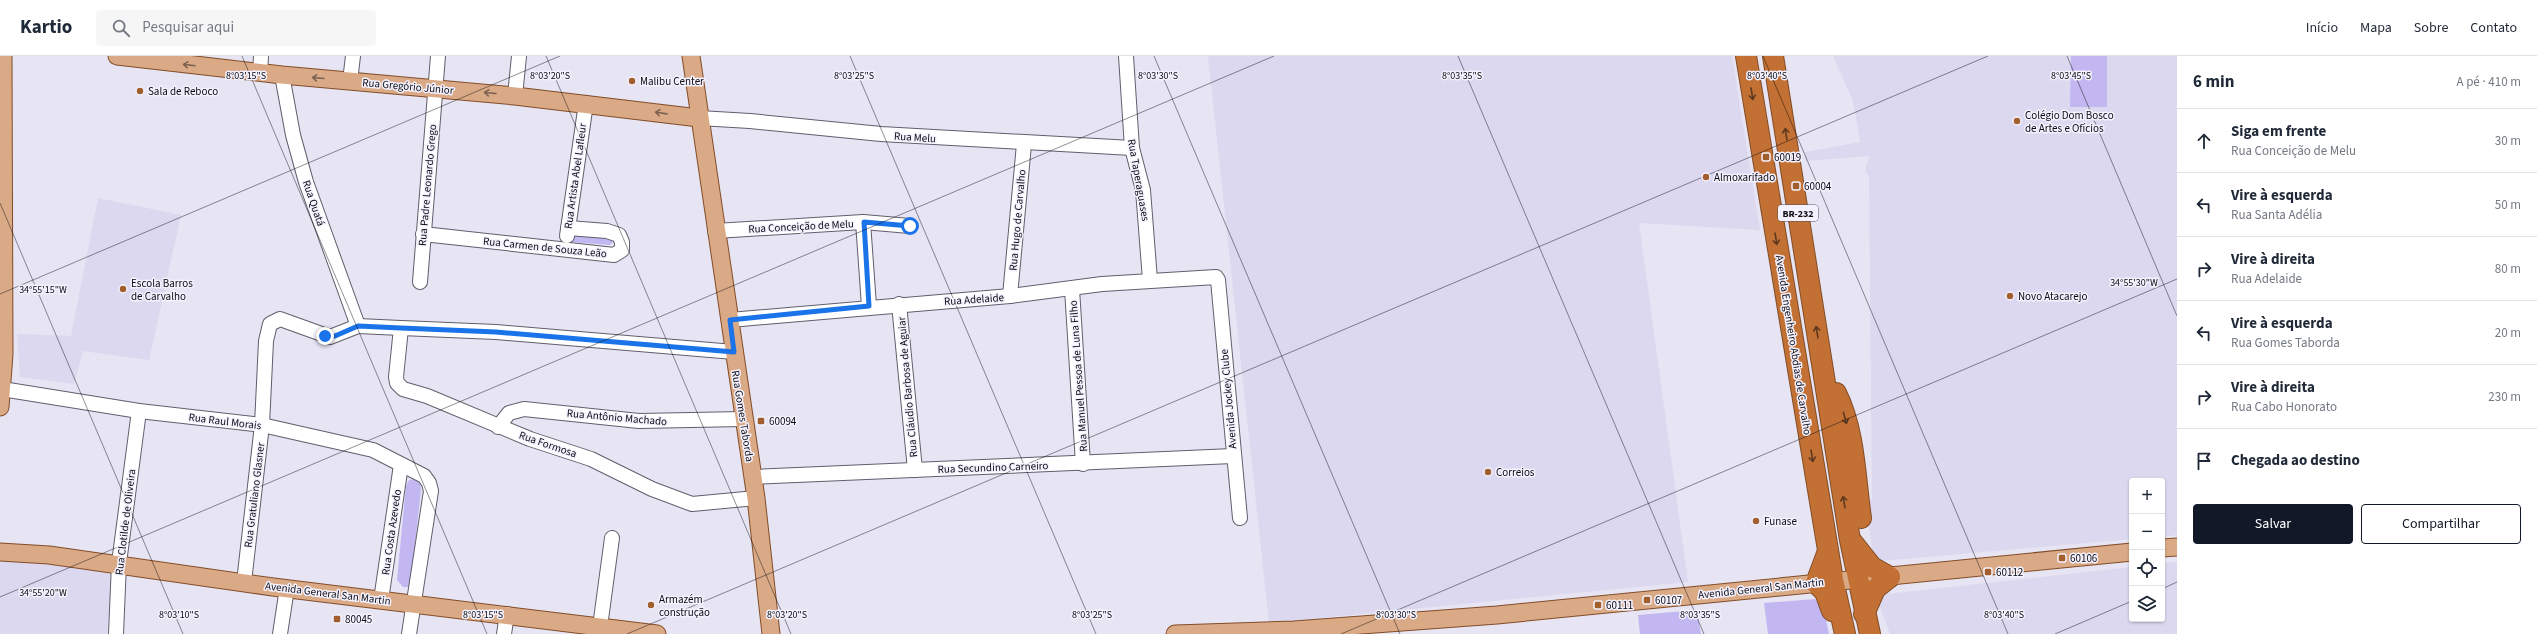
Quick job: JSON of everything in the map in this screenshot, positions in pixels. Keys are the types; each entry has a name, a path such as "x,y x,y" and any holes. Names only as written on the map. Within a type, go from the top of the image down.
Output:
{"highway":[{"name":"Avenida Engenheiro Abdias de Carvalho","path":"1746,56 1828,551 1824,582 1839,622"},
{"name":"BR-232","path":"1773,56 1850,540 1863,571 1864,614 1870,634"},
{"path":"1792,335 1823,370 1839,399 1846,421 1863,571 1877,572 1890,577"},
{"path":"1864,614 1875,589 1890,577"}],"main road":[{"path":"0,407 2,389 3,56"},
{"name":"Rua Gomes Taborda","path":"691,56 715,231 730,320 743,419 756,498 771,634"},
{"name":"Rua Gregório Júnior","path":"125,57 261,64 282,75 586,103 699,118"},
{"path":"2165,548 2177,547"},
{"name":"Avenida General San Martin","path":"1,551 49,554 287,588 506,614 600,630 657,634"},
{"path":"1890,577 2129,552"},
{"name":"Avenida General San Martin","path":"1175,634 1294,630 1497,615 1824,582 1863,571"}],"street":[{"path":"350,81 353,56"},
{"name":"Rua Padre Leonardo Grego","path":"420,282 438,56"},
{"path":"514,96 519,56"},
{"name":"Rua Taperaguases","path":"1126,56 1132,148 1143,190 1150,280"},
{"name":"Rua Quatá","path":"282,75 293,136 306,182 358,326"},
{"name":"Rua Artista Abel Lafleur","path":"566,248 586,103"},
{"name":"Rua Melu","path":"699,118 750,121 880,134 1024,144 1132,148"},
{"name":"Rua Hugo de Carvalho","path":"1010,296 1024,144"},
{"path":"864,222 869,306"},
{"name":"Rua Conceição de Melu","path":"715,231 864,222 910,226"},
{"name":"Rua Carmen de Souza Leão","path":"423,234 566,248 614,255 622,250 622,242 619,235 607,232 568,228"},
{"name":"Rua Adelaide","path":"730,320 869,306 1010,296 1102,284 1150,280 1213,277 1218,280"},
{"name":"Avenida Jockey Clube","path":"1218,280 1233,456 1240,518"},
{"name":"Rua Manuel Pessoa de Luna Filho","path":"1072,289 1083,464"},
{"name":"Rua Cláudio Barbosa de Aguiar","path":"899,304 915,470"},
{"name":"Rua Gratuliano Glasner","path":"244,582 262,425 266,341 270,324 280,319 330,337 358,326"},
{"path":"358,326 496,332 734,352"},
{"name":"Rua Formosa","path":"401,328 396,377 399,386 498,427 591,459 652,489 692,504 756,498"},
{"name":"Rua Raul Morais","path":"2,389 139,411 262,425 373,450 424,476 429,483 431,492 414,604"},
{"name":"Rua Antônio Machado","path":"498,427 509,413 524,409 639,421 743,419"},
{"name":"Rua Clotilde de Oliveira","path":"116,634 118,563 139,411"},
{"name":"Rua Secundino Carneiro","path":"753,477 1083,464 1233,456"},
{"name":"Rua Costa Azevedo","path":"381,600 401,465"},
{"path":"600,630 612,538"},
{"path":"280,634 287,588"},
{"path":"409,634 414,604"},
{"path":"504,634 506,614"}],"shaded area":[{"path":"1208,56 1732,56 1760,230 1639,223 1688,582 1269,623"},
{"path":"1833,56 2177,56 2177,535 2165,537 2165,478 2129,478 2129,539 1881,561 1876,558 1872,549 1866,500 1872,500 1869,176 1865,171 1869,156 1805,161 1805,152 1860,142 1853,101"},
{"path":"2071,56 2107,56 2107,107 2070,107"},
{"name":"Escola Barros de Carvalho","path":"98,198 181,215 149,360 83,351 74,384 20,377 17,334 71,336"},
{"path":"570,230 609,233 614,241 610,245 570,242"},
{"path":"415,479 420,484 421,489 411,582 408,587 403,587 397,580 406,486 409,480"},
{"path":"0,552 114,567 107,634 0,634"},
{"path":"2177,562 2177,634 1890,634 1880,607 1881,597 1887,594 2129,567 2129,622 2165,622 2165,563"},
{"path":"1815,599 1824,610 1829,634 1768,634 1764,603"},
{"path":"1697,610 1701,634 1640,634 1638,615"}],"place":[{"name":"Malibu Center","path":"632,81"},
{"name":"Sala de Reboco","path":"140,91"},
{"name":"Colégio Dom Bosco de Artes e Ofícios","path":"2017,121"},
{"name":"60019","path":"1766,157"},
{"name":"Almoxarifado","path":"1706,177"},
{"name":"60004","path":"1796,186"},
{"name":"Escola Barros de Carvalho","path":"123,289"},
{"name":"Novo Atacarejo","path":"2010,296"},
{"name":"60094","path":"761,421"},
{"name":"Correios","path":"1488,472"},
{"name":"Funase","path":"1756,521"},
{"name":"60106","path":"2062,558"},
{"name":"60112","path":"1988,572"},
{"name":"60107","path":"1647,600"},
{"name":"Armazém construção","path":"651,605"},
{"name":"60111","path":"1598,605"},
{"name":"80045","path":"337,619"}],"route":[{"path":"325,336 335,336 358,326 496,332 734,352 730,320 869,306 864,222 910,226"}]}
